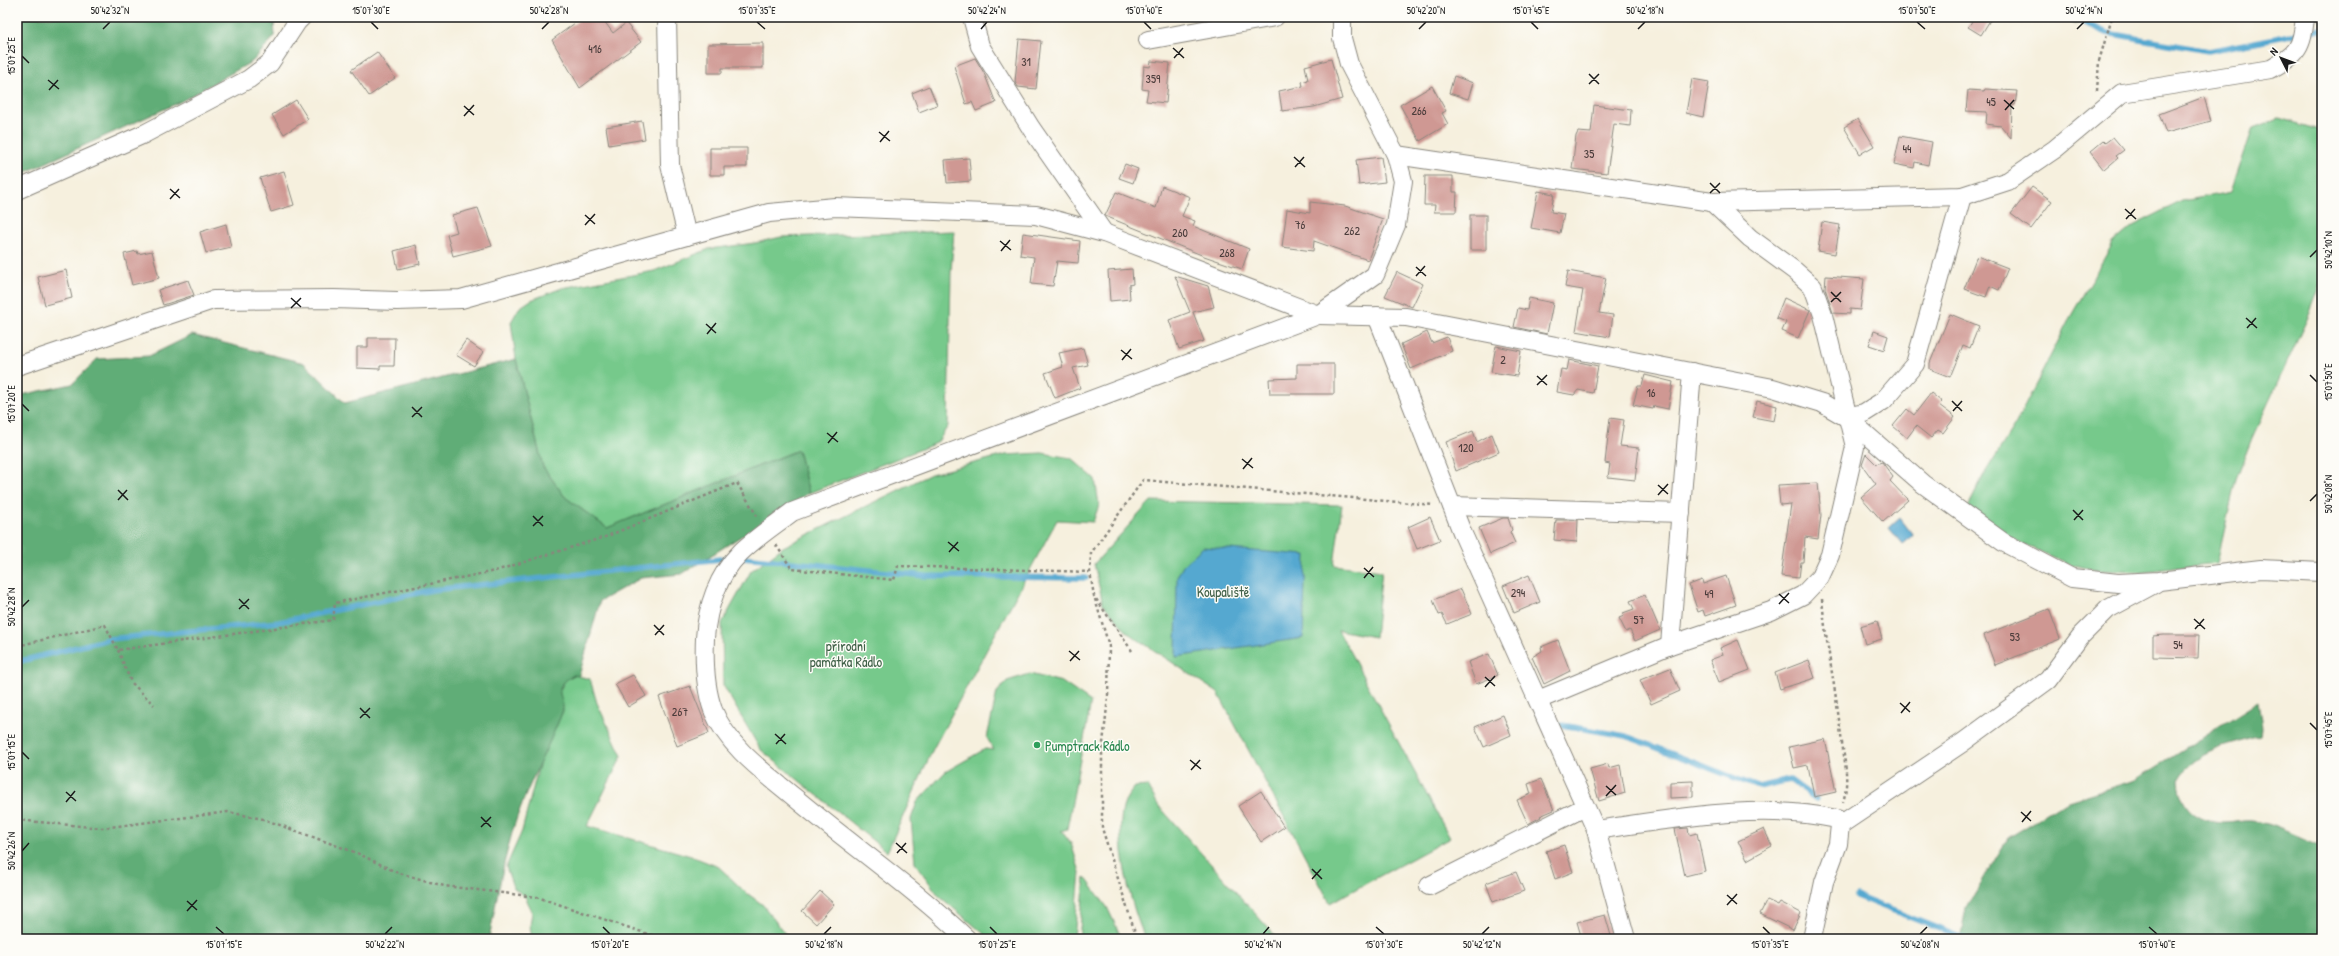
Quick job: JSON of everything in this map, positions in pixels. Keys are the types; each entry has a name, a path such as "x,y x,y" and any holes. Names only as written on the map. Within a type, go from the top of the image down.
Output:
{"street":[{"path":"17,190 144,134 249,79 270,63 297,22 302,17"},
{"path":"667,17 670,165 687,236"},
{"path":"972,17 980,46 1031,128 1104,233"},
{"path":"1148,40 1275,17"},
{"path":"966,939 933,906 844,839 751,762 725,732 713,710 707,687 704,652 706,630 712,598 725,572 740,553 792,512 1318,315 1375,275 1396,225 1403,181 1396,155 1349,64 1342,38 1342,17"},
{"path":"1396,155 1712,202 1962,196 2008,181 2055,149 2122,93 2271,69 2292,58 2303,37 2305,17"},
{"path":"1846,417 1864,413 1883,401 1915,364 1962,196"},
{"path":"1538,700 1670,645 1771,611 1803,595 1820,577 1830,555 1855,446 1846,417 1823,315 1812,287 1795,271 1750,238 1712,202"},
{"path":"17,366 212,300 334,299 397,301 461,299 769,213 835,207 1036,215 1104,233 1318,315 1406,317 1773,388 1822,403 1846,417 1923,484 2003,542 2072,578 2118,583 2159,581 2261,569 2321,572"},
{"path":"1377,316 1452,506 1596,830 1626,939"},
{"path":"1670,645 1692,372"},
{"path":"1452,506 1681,512"},
{"path":"1839,822 1962,743 2048,680 2080,637 2108,609 2159,581"},
{"path":"1429,886 1585,807"},
{"path":"1596,830 1733,813 1814,814 1839,822"},
{"path":"1812,939 1824,882 1838,844 1839,822"}],"path":[{"path":"2096,114 2099,61 2112,17"},
{"path":"1137,939 1102,828 1102,753 1108,697 1109,646 1094,596 1090,572 1091,553 1143,480 1452,506"},
{"path":"118,650 333,620 334,603 495,571 605,537 737,483 792,569 894,580 898,566 1090,572"},
{"path":"1820,577 1825,632 1837,701 1848,786 1839,822"},
{"path":"1094,596 1132,651"},
{"path":"17,646 104,625 118,650 131,682 154,704"},
{"path":"17,820 102,828 228,812 263,819 357,853 396,872 444,886 537,897 663,939"}],"green space":[{"path":"17,17 281,17 274,22 275,36 253,61 180,102 17,176"},
{"path":"2063,17 2091,17 2086,22 2074,24"},
{"path":"2279,118 2322,131 2322,281 2309,315 2252,438 2236,479 2217,563 2138,572 2095,570 2070,564 2003,536 1967,510 1983,476 2016,423 2072,314 2113,243 2133,226 2182,201 2231,192 2253,128"},
{"path":"954,231 951,272 948,426 937,443 809,493 798,450 607,528 565,497 543,467 516,359 511,322 519,308 531,300 562,288 654,271 709,249 755,243 781,237"},
{"path":"192,335 304,363 345,403 516,359 543,467 565,497 607,528 798,450 809,493 682,574 641,578 600,601 579,676 574,675 566,680 562,685 560,694 563,703 562,713 528,790 512,832 489,939 17,939 17,396 72,384 97,359 149,356"},
{"name":"přírodní památka Rádlo","path":"1042,453 1071,458 1095,479 1099,505 1093,522 1057,520 933,749 887,852 760,749 723,685 722,623 751,571 783,547 931,474 1005,455"},
{"name":"Koupaliště","path":"1151,501 1342,505 1334,565 1382,571 1375,637 1338,630 1450,838 1330,903 1218,693 1128,633 1103,604 1094,564"},
{"path":"1030,674 1062,682 1091,702 1067,829 1061,831 1071,843 1080,872 1074,939 990,939 939,896 915,863 911,819 917,802 945,772 985,749 994,750 987,738 997,692 1007,681"},
{"path":"574,675 590,679 597,703 622,756 587,826 691,856 719,867 744,891 763,905 789,939 532,939 530,926 532,912 526,898 513,887 506,867 522,831 540,761 563,711 559,692 565,680"},
{"path":"2258,702 2262,727 2261,736 2214,750 2204,755 2185,770 2178,780 2179,790 2186,805 2191,811 2205,820 2224,823 2249,821 2260,822 2322,846 2322,939 1960,939 1966,908 2008,838 2068,801 2135,780"},
{"path":"1148,786 1158,805 1278,939 1146,939 1140,926 1129,891 1122,851 1121,832 1122,815 1125,802 1129,794 1135,787"},
{"path":"1085,877 1107,907 1122,939 1079,939"}],"water":[{"path":"1900,518 1913,535 1902,544 1889,528"},
{"path":"1203,547 1306,555 1303,638 1176,657 1177,577 1183,565"}],"building":[{"path":"583,17 601,17 613,33 626,23 641,42 580,88 552,40"},
{"path":"1975,17 1992,17 1981,35 1968,27"},
{"path":"1019,39 1041,41 1036,89 1018,87 1015,82"},
{"path":"763,43 763,68 722,68 722,73 708,73 708,44"},
{"path":"377,52 395,78 369,96 351,70"},
{"path":"975,58 984,73 996,103 976,111 972,102 966,104 954,66"},
{"path":"1331,59 1342,99 1314,107 1282,111 1279,91 1303,86 1302,82 1308,80 1305,66"},
{"path":"1151,61 1170,63 1166,103 1146,101 1148,90 1142,89 1144,66 1150,67"},
{"path":"1454,76 1473,83 1468,99 1449,93"},
{"path":"1692,79 1709,82 1703,117 1686,113"},
{"path":"929,86 937,105 919,112 912,93"},
{"path":"1432,86 1446,111 1442,113 1448,124 1420,141 1400,105"},
{"path":"1985,89 2017,91 2015,105 2012,105 2011,138 2001,126 1986,124 1987,112 1966,111 1968,90 1984,91"},
{"path":"2204,97 2211,121 2166,133 2159,114"},
{"path":"296,100 308,119 284,134 272,115"},
{"path":"1594,105 1631,110 1630,126 1614,124 1607,173 1572,169 1576,136 1578,132 1591,133"},
{"path":"1858,119 1874,146 1860,154 1844,127"},
{"path":"642,121 645,139 609,145 606,127"},
{"path":"1900,136 1932,142 1928,165 1915,162 1914,168 1894,164"},
{"path":"2113,137 2124,150 2116,156 2118,158 2104,170 2090,152 2103,141 2105,143"},
{"path":"710,148 747,148 747,167 724,167 724,175 710,175"},
{"path":"1381,157 1385,182 1359,185 1356,160"},
{"path":"969,158 971,181 947,183 945,160"},
{"path":"1125,164 1138,169 1133,183 1119,178"},
{"path":"284,171 294,205 271,212 260,178"},
{"path":"1425,176 1453,176 1453,192 1457,192 1456,212 1434,212 1435,205 1424,205"},
{"path":"1162,186 1190,197 1182,216 1195,221 1193,226 1249,249 1242,269 1204,256 1105,216 1116,192 1156,208"},
{"path":"2032,187 2052,201 2031,229 2011,214"},
{"path":"1538,191 1554,194 1551,212 1564,214 1560,233 1531,228"},
{"path":"1310,202 1345,206 1383,219 1368,260 1314,241 1313,251 1282,247 1287,209 1310,213"},
{"path":"478,208 492,246 453,256 447,235 457,232 452,215"},
{"path":"1470,215 1486,215 1486,250 1470,250"},
{"path":"1822,222 1840,225 1835,254 1818,251"},
{"path":"226,224 231,247 206,253 200,232"},
{"path":"1023,233 1080,241 1078,263 1057,261 1053,286 1031,284 1034,257 1020,255"},
{"path":"416,245 420,264 398,269 394,251"},
{"path":"137,251 138,254 152,251 159,278 132,285 124,254"},
{"path":"1977,256 2008,268 1999,290 1990,286 1986,297 1964,289"},
{"path":"1132,269 1133,284 1129,285 1130,299 1110,301 1108,271"},
{"path":"66,270 72,298 45,305 38,277"},
{"path":"1568,271 1606,278 1599,313 1613,315 1610,337 1576,331 1583,290 1565,287"},
{"path":"1397,272 1423,284 1412,307 1385,296"},
{"path":"1175,276 1208,286 1214,307 1193,312 1204,341 1179,349 1169,320 1190,312"},
{"path":"1826,276 1864,279 1860,310 1850,309 1850,314 1833,313 1825,288"},
{"path":"188,280 194,295 163,305 158,290"},
{"path":"1529,298 1553,303 1547,334 1514,327 1518,308 1527,310"},
{"path":"1784,298 1810,310 1798,338 1782,331 1786,322 1776,318"},
{"path":"1950,314 1979,326 1970,348 1963,345 1950,377 1930,369 1930,363"},
{"path":"1874,331 1888,336 1884,350 1869,345"},
{"path":"1427,332 1432,343 1447,337 1452,351 1411,369 1401,344"},
{"path":"368,338 395,338 394,366 380,366 380,369 357,368 357,347 368,347"},
{"path":"466,340 483,352 474,366 456,355"},
{"path":"1496,346 1521,351 1517,376 1491,372"},
{"path":"1083,348 1088,365 1073,368 1080,388 1055,398 1045,373 1063,367 1059,353"},
{"path":"1569,360 1598,366 1593,393 1578,390 1574,395 1557,392 1561,369 1567,370"},
{"path":"1297,364 1334,364 1334,394 1270,394 1269,379 1297,378"},
{"path":"1645,375 1673,382 1668,409 1654,406 1653,409 1633,405 1638,386 1642,386"},
{"path":"1931,393 1942,402 1939,405 1955,417 1943,433 1938,430 1931,438 1916,426 1907,438 1893,426 1907,409 1914,415"},
{"path":"1757,401 1777,406 1774,421 1753,417"},
{"path":"1610,418 1624,420 1620,446 1639,448 1635,480 1608,477 1610,464 1605,463"},
{"path":"1473,431 1477,442 1492,434 1499,452 1456,471 1446,442"},
{"path":"1866,454 1876,464 1882,462 1893,477 1890,481 1908,500 1883,522 1861,497 1876,484 1862,465"},
{"path":"1818,483 1821,515 1818,539 1805,537 1803,562 1801,562 1799,578 1781,576 1791,504 1780,505 1778,485"},
{"path":"1430,517 1440,540 1417,549 1408,527"},
{"path":"1503,518 1508,518 1512,530 1510,532 1515,543 1490,554 1479,528"},
{"path":"1556,520 1578,520 1577,542 1554,540"},
{"path":"1529,575 1540,602 1514,613 1503,586"},
{"path":"1726,576 1736,605 1705,616 1703,610 1698,612 1689,585 1702,580 1703,584"},
{"path":"1461,589 1472,614 1447,624 1442,614 1439,615 1433,600"},
{"path":"1645,595 1660,630 1635,641 1630,630 1626,632 1619,618 1624,616 1623,613 1634,609 1630,601"},
{"path":"2049,609 2060,639 1995,665 1984,635"},
{"path":"1877,621 1882,639 1865,644 1860,626"},
{"path":"2199,635 2198,658 2153,657 2153,636"},
{"path":"1558,640 1570,671 1544,684 1532,657 1542,651 1541,647"},
{"path":"1738,640 1750,670 1719,682 1710,660 1723,655 1720,648"},
{"path":"1489,654 1498,675 1476,684 1468,662"},
{"path":"1809,660 1815,678 1780,689 1775,673"},
{"path":"1670,668 1680,691 1651,704 1640,680"},
{"path":"633,675 646,696 628,707 615,684"},
{"path":"690,686 709,733 677,746 659,697"},
{"path":"1503,715 1511,735 1484,747 1475,727"},
{"path":"1825,739 1836,792 1814,797 1808,765 1794,768 1789,747"},
{"path":"1608,764 1609,768 1620,765 1625,793 1599,801 1590,769"},
{"path":"1541,779 1554,810 1540,816 1541,817 1528,824 1517,800 1531,794 1528,784"},
{"path":"1693,781 1693,797 1670,798 1670,782"},
{"path":"1261,791 1284,827 1261,842 1238,806"},
{"path":"1688,828 1689,835 1697,833 1705,871 1685,876 1675,829"},
{"path":"1764,829 1772,846 1747,860 1738,841"},
{"path":"1564,845 1573,872 1555,879 1546,851"},
{"path":"1516,872 1524,891 1493,902 1486,883"},
{"path":"820,891 834,904 816,924 802,911"},
{"path":"1767,900 1778,905 1780,902 1801,913 1793,930 1760,914"},
{"path":"1605,915 1612,939 1582,939 1577,922"}],"waterway":[{"path":"2071,17 2107,33 2208,51 2317,30 2322,31"},
{"path":"743,557 926,576 1086,578"},
{"path":"17,662 109,639 279,622 432,590 730,558"},
{"path":"1562,725 1626,736 1758,787 1790,780 1816,799"},
{"path":"1856,896 1965,939"}],"place":[{"name":"Pumptrack Rádlo","path":"1037,745"}]}
